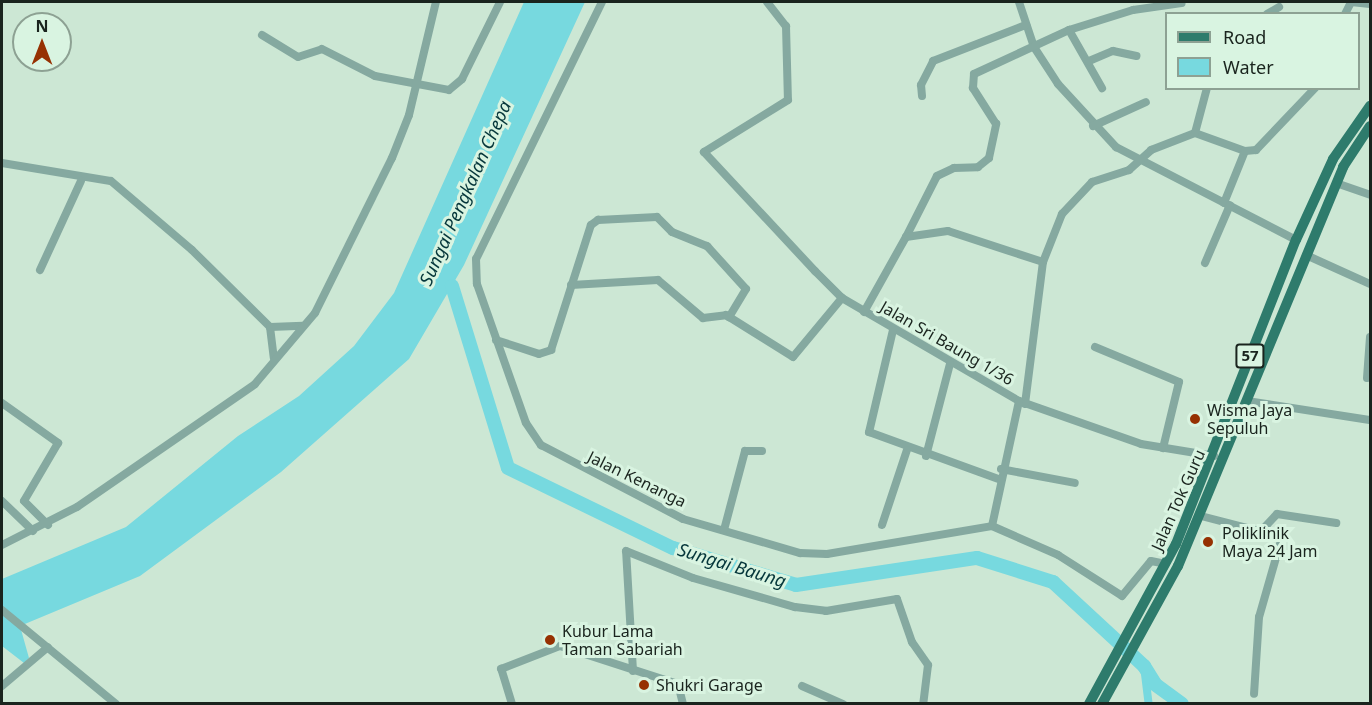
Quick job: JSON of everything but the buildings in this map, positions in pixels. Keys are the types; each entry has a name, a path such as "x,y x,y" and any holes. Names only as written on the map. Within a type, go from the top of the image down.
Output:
{"main road":[{"name":"Jalan Tok Guru","path":"1089,704 1166,564 1214,456 1296,240 1344,139 1371,106"},
{"name":"Jalan Tok Guru","path":"1102,704 1150,617 1201,516 1336,183 1371,126"},
{"path":"1284,271 1297,276"}],"street":[{"path":"2,545 48,525 255,384 315,313 376,193 416,85 436,2"},
{"path":"262,35 298,57 322,49 375,76 441,90 456,86 500,2"},
{"name":"Jalan Kenanga","path":"602,2 476,258 477,284 496,340 526,423 541,445 664,511 724,530 821,555 992,526"},
{"name":"Jalan Sri Baung 1/36","path":"767,2 786,26 788,100 704,152 815,271 842,298 950,364 1022,403 1163,448 1214,456"},
{"path":"1019,2 1034,47 1093,126 1140,164 1227,204 1296,240"},
{"path":"1351,2 1371,4"},
{"path":"864,312 937,176 954,168 978,167 989,158 995,119 973,88 974,74 1069,30 1133,10 1182,3"},
{"path":"922,96 921,86 933,61 1026,25"},
{"path":"1069,30 1089,61 1102,88"},
{"path":"1089,61 1113,51 1136,56"},
{"path":"1195,133 1206,90"},
{"path":"1166,564 1151,561 1129,592 1118,596 1058,555 992,526 998,479 1022,403 1043,262 1062,215 1091,183 1140,164 1151,150 1195,133 1245,151 1257,150 1314,91"},
{"path":"1093,126 1146,102"},
{"path":"1205,263 1245,151"},
{"path":"2,163 81,181 111,181 192,250 270,327 274,359"},
{"path":"40,270 81,181"},
{"path":"1336,183 1371,195"},
{"path":"496,340 539,354 549,352 593,221 657,217 672,232 707,246 744,287 746,294 729,317"},
{"path":"906,237 948,231 1043,262"},
{"path":"1306,255 1371,284"},
{"path":"571,285 653,279 703,318 729,317 793,357 842,298"},
{"path":"270,327 303,326"},
{"path":"893,330 868,429 907,450 998,479"},
{"path":"1367,378 1371,337"},
{"path":"1095,347 1179,382 1163,448"},
{"path":"926,456 950,364"},
{"path":"1247,401 1371,420"},
{"path":"2,403 57,443 24,501 48,525"},
{"path":"882,525 907,450"},
{"path":"724,530 745,452 762,451"},
{"path":"1001,469 1075,483"},
{"path":"2,501 33,531"},
{"path":"1262,530 1277,514 1336,523"},
{"path":"1201,516 1278,534 1283,543 1259,617 1254,694"},
{"path":"633,670 626,551 693,578 795,607 826,611 897,599 912,642 928,665 923,704"},
{"path":"2,610 116,704"},
{"path":"2,686 24,670 48,647"},
{"path":"512,704 501,669 553,647 633,670 682,689 683,704"},
{"path":"802,686 843,704"}],"water":[{"name":"Sungai Pengkalan Chepa","path":"524,2 585,2 464,265 409,359 281,472 140,576 20,626 29,658 24,663 2,646 2,579 126,527 238,436 299,396 354,346 394,293"}],"waterway":[{"name":"Sungai Baung","path":"452,286 508,468 673,548 796,585 977,558 1053,582 1144,666 1156,685 1182,704"},
{"path":"1144,666 1149,704"}],"place":[{"name":"Wisma Jaya Sepuluh","path":"1195,419"},
{"name":"Poliklinik Maya 24 Jam","path":"1208,542"},
{"name":"Kubur Lama Taman Sabariah","path":"550,640"},
{"name":"Shukri Garage","path":"644,685"}]}
